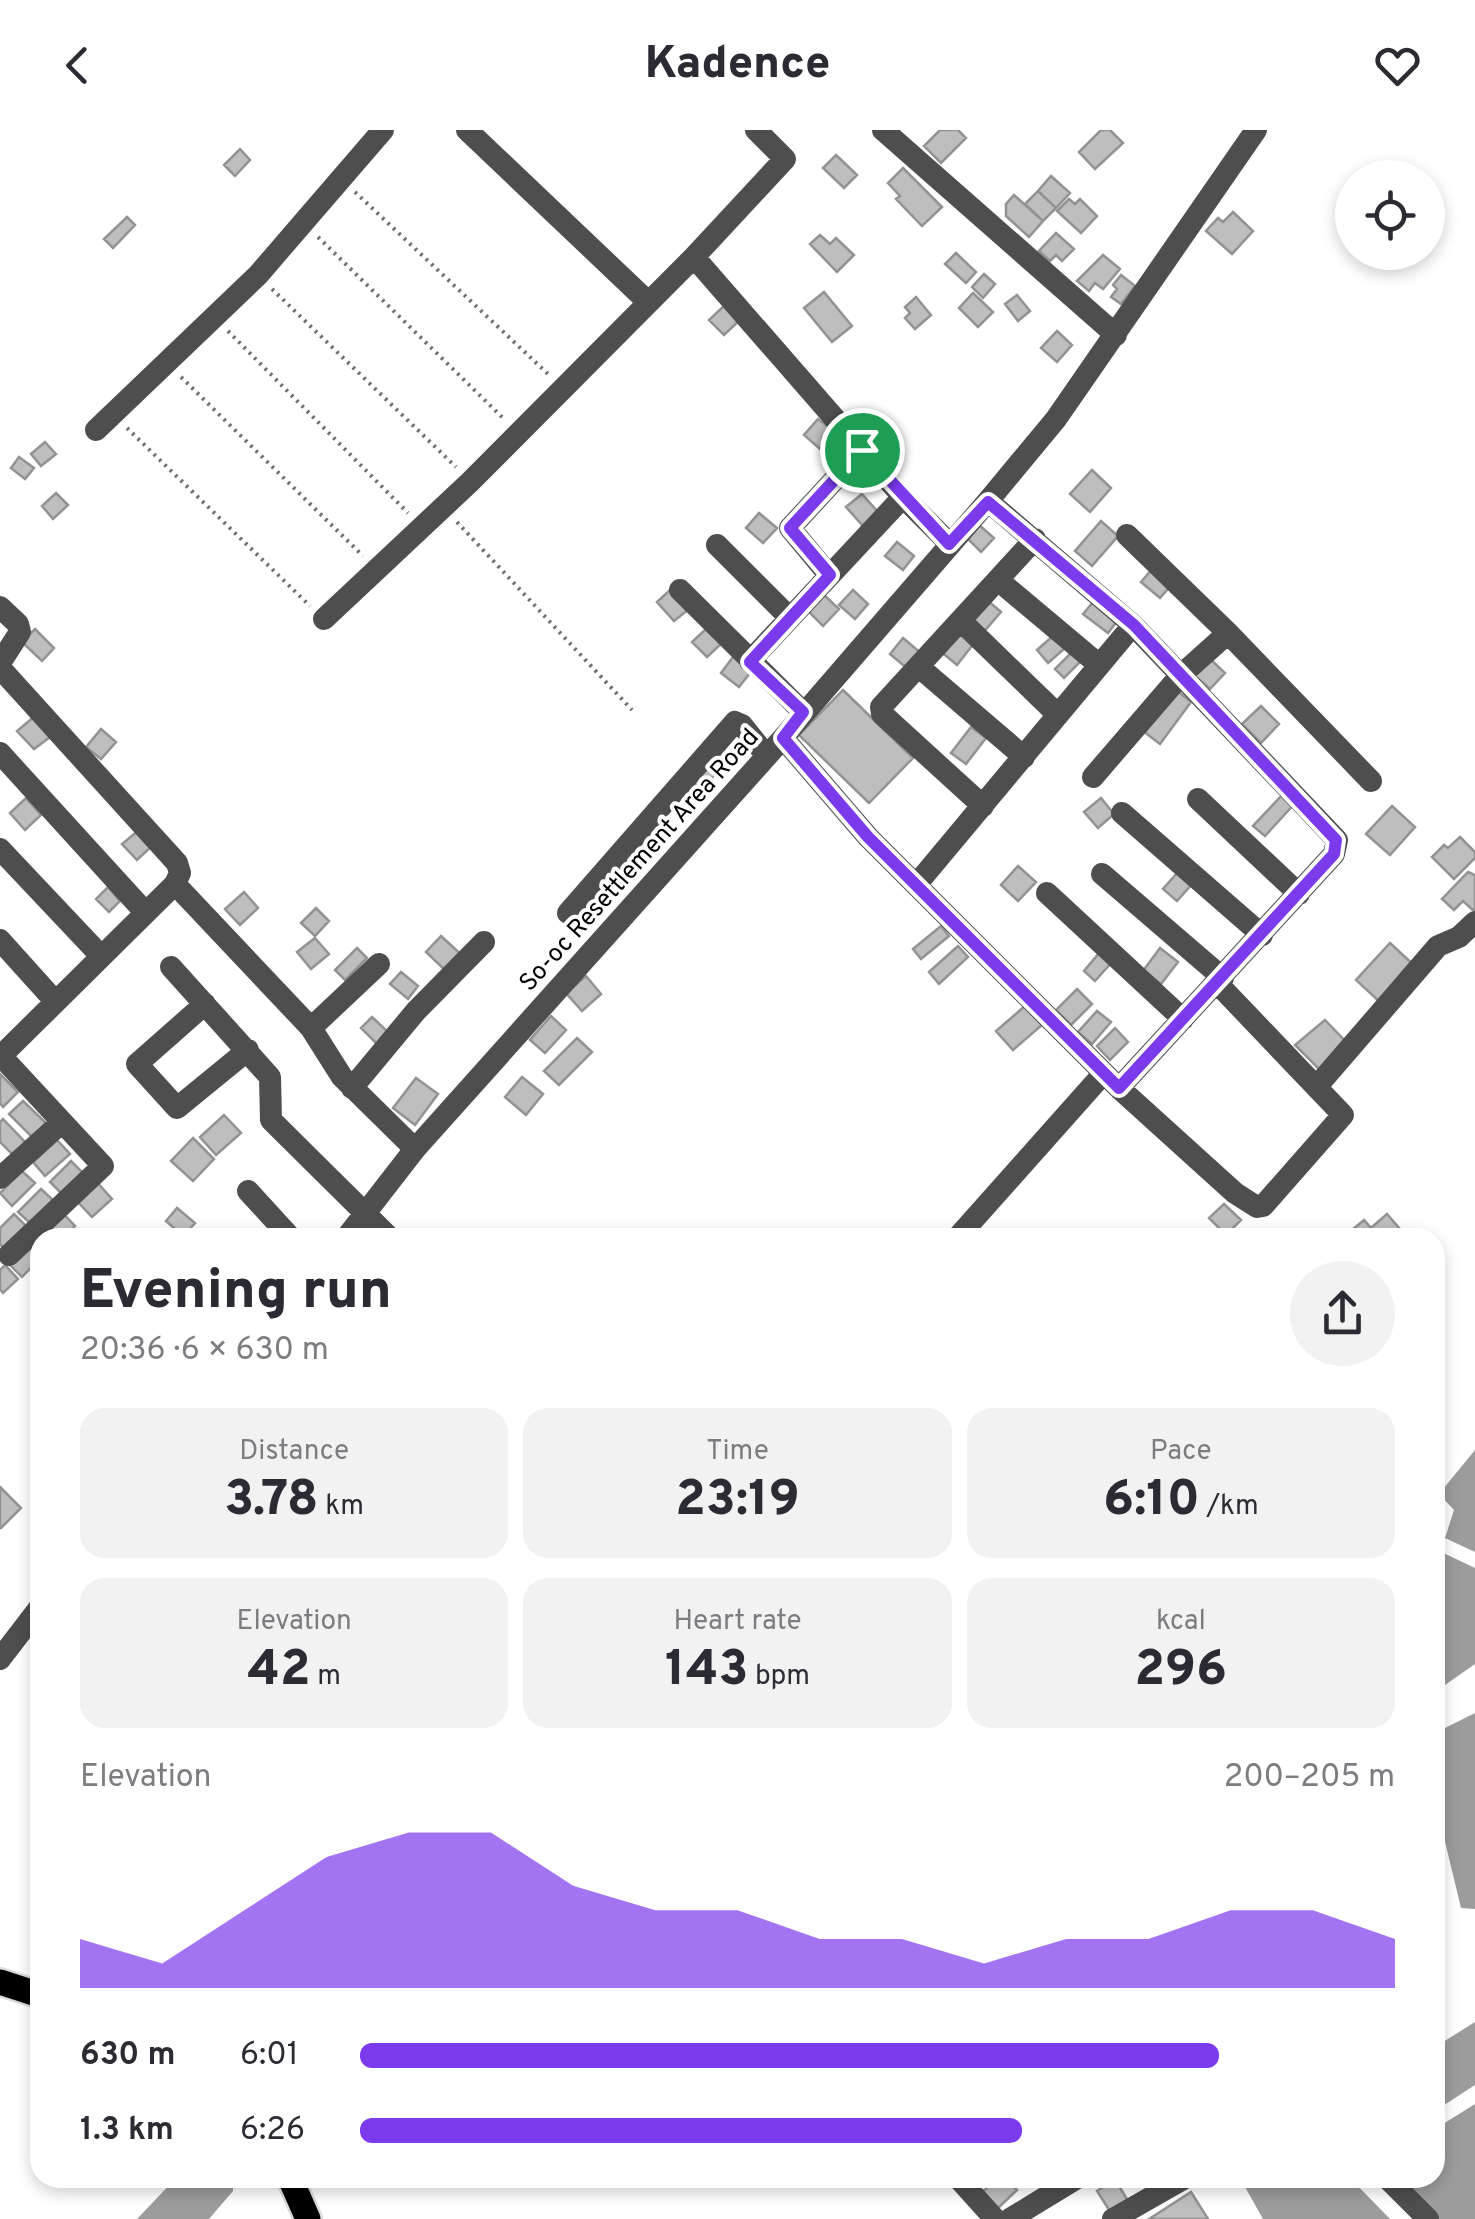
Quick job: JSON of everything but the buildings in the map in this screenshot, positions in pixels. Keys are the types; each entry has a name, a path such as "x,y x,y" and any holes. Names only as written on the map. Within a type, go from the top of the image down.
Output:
{"main road":[{"path":"0,1982 30,1992"},
{"path":"294,2188 308,2219"}],"street":[{"path":"96,430 258,276 383,130"},
{"path":"467,130 648,302"},
{"path":"324,620 470,482 694,257 785,159 756,130"},
{"path":"883,130 1116,334"},
{"name":"So-oc Resettlement Area Road","path":"354,1228 414,1149 988,502 1056,419 1256,130"},
{"path":"694,257 903,497 949,544"},
{"path":"830,575 790,528 862,450"},
{"path":"750,662 903,497"},
{"path":"976,1228 1111,1081 1220,981 1334,854 1336,840 1134,625 988,502"},
{"path":"1127,534 1370,781"},
{"path":"984,806 882,714 882,707 1035,540"},
{"path":"717,546 789,617"},
{"path":"998,580 1098,664"},
{"path":"680,590 803,712"},
{"path":"0,607 18,624 20,632 0,665 177,863 180,874 175,884 0,1056 104,1166 39,1228"},
{"path":"961,621 1058,714"},
{"path":"916,885 1134,625"},
{"path":"1092,777 1180,676 1228,633"},
{"path":"919,667 1024,756"},
{"path":"568,913 735,722 774,746 1111,1081 1235,1193 1260,1207 1342,1120 1342,1111 1220,981 1102,874"},
{"path":"0,754 144,912"},
{"path":"1198,800 1299,894"},
{"path":"1122,813 1262,935"},
{"path":"0,849 101,956"},
{"path":"175,884 310,1028 352,1088 414,1149"},
{"path":"1047,893 1183,1019"},
{"path":"1318,1085 1438,946 1459,936 1475,922"},
{"path":"0,940 54,1000"},
{"path":"352,1088 416,1011 484,942"},
{"path":"310,1028 378,964"},
{"path":"171,967 270,1077 271,1120 382,1228"},
{"path":"206,1004 137,1064 177,1108 248,1050"},
{"path":"0,1178 62,1122"},
{"path":"248,1191 281,1228"},
{"path":"9,1256 30,1236"},
{"path":"0,1659 30,1620"},
{"path":"968,2188 995,2219"},
{"path":"1010,2219 1061,2188"},
{"path":"1122,2217 1170,2188"},
{"path":"1397,2188 1428,2219"}],"path":[{"path":"341,178 562,388"},
{"path":"304,223 518,433"},
{"path":"258,276 470,482"},
{"path":"214,317 422,527"},
{"path":"166,363 376,569"},
{"path":"113,414 324,620"},
{"path":"444,507 632,710"}],"shaded area":[{"path":"1475,1450 1475,1552 1445,1538 1454,1510 1445,1500 1445,1487"},
{"path":"1445,1554 1475,1568 1475,1664 1445,1685"},
{"path":"1475,1713 1475,1909 1461,1908 1445,1842 1445,1728"},
{"path":"1475,2022 1475,2085 1445,2104 1445,2041"},
{"path":"1475,2104 1475,2219 1436,2219 1407,2188 1445,2188 1445,2123"},
{"path":"166,2188 233,2188 209,2219 137,2219"},
{"path":"1246,2188 1360,2188 1390,2219 1263,2219"}],"route":[{"path":"862,450 949,544 988,502 1035,540 1134,625 1336,840 1334,854 1119,1088 868,837 783,738 803,712 750,662 830,575 790,528 862,450"}]}
